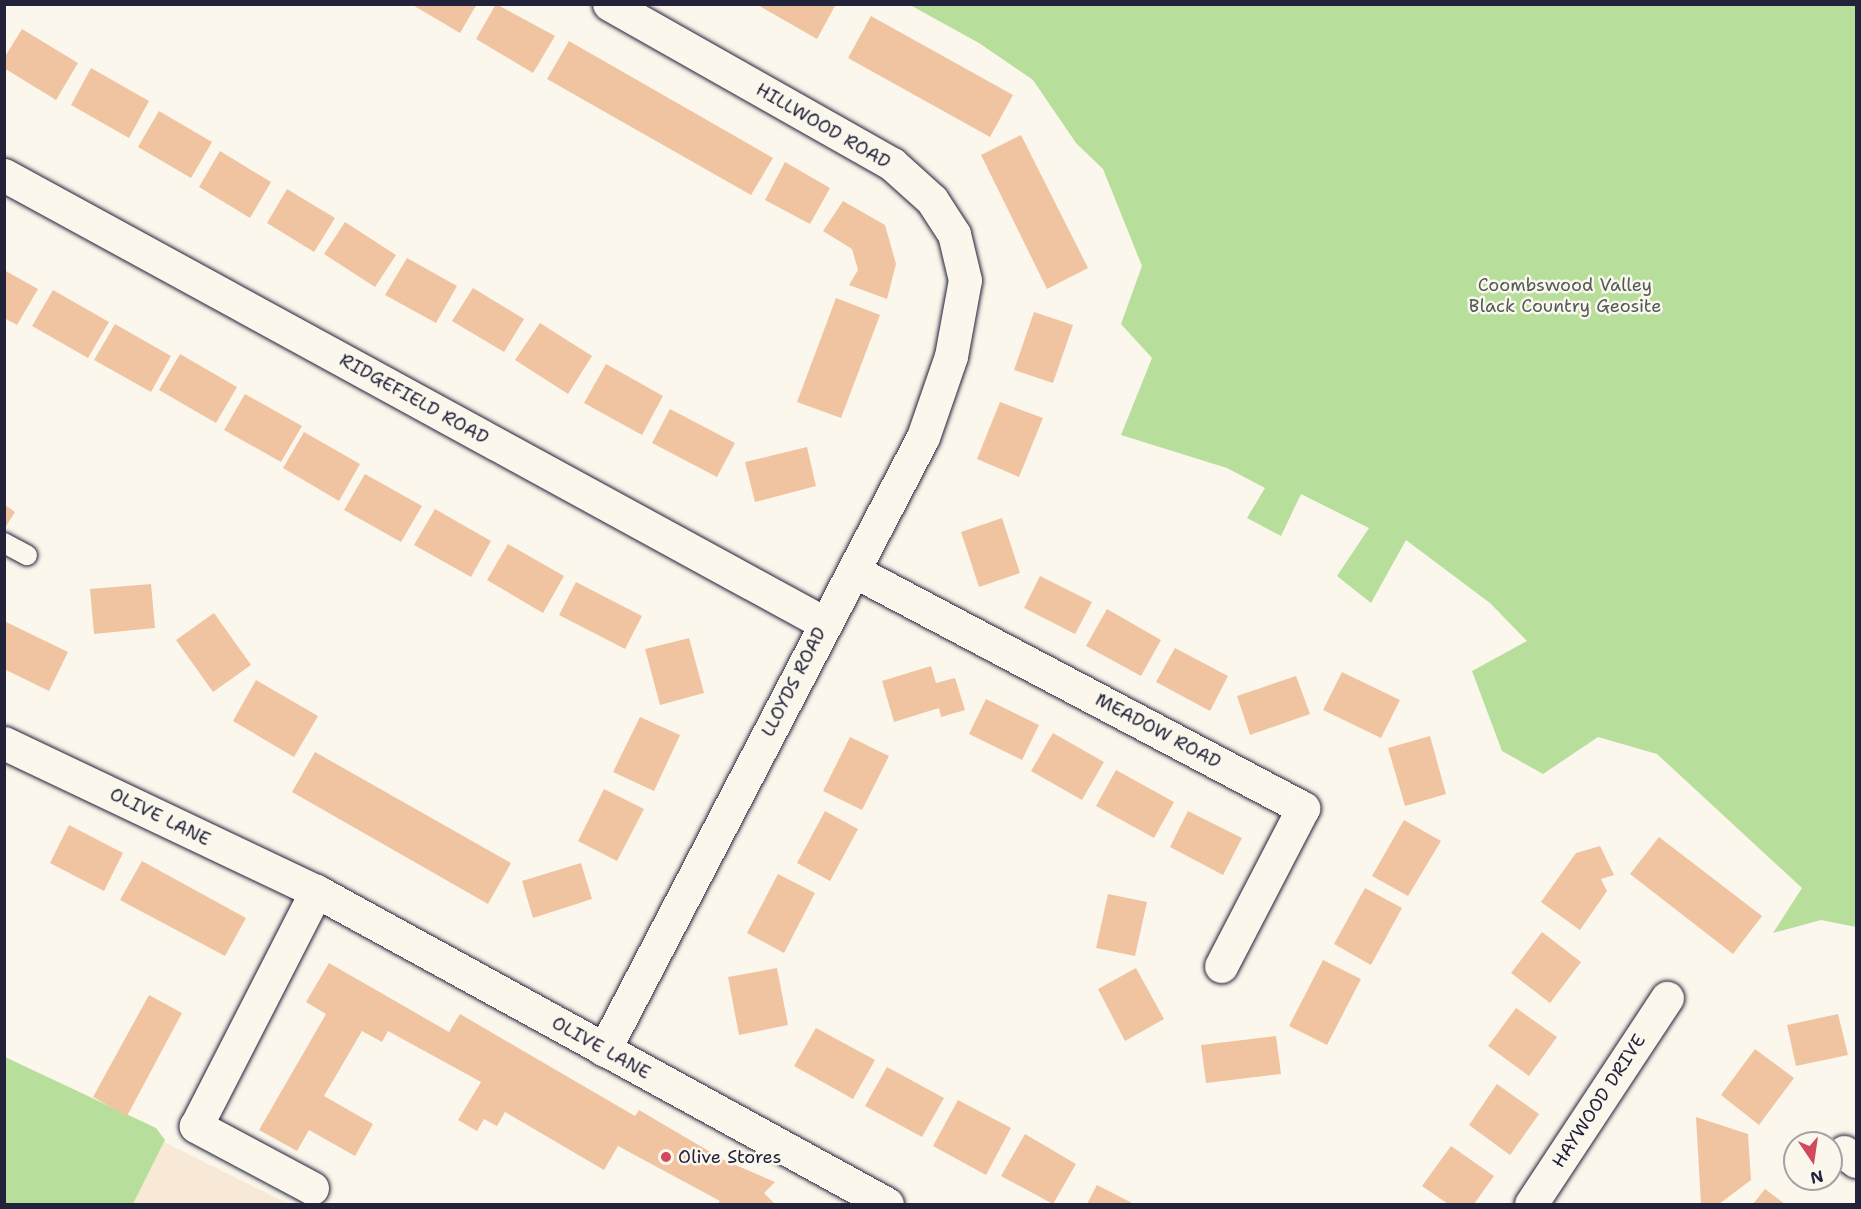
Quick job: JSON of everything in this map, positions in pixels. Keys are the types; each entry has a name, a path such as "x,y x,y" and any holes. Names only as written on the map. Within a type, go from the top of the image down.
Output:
{"street":[{"name":"HILLWOOD ROAD","path":"609,4 892,164 932,200 954,234 965,280 961,305"},
{"name":"RIDGEFIELD ROAD","path":"4,175 824,623"},
{"name":"LLOYDS ROAD","path":"604,1050 824,623 854,571 923,437 951,356 961,305"},
{"name":"MEADOW ROAD","path":"854,571 1304,808 1221,966"},
{"name":"OLIVE LANE","path":"4,743 316,891 887,1204"},
{"path":"312,1188 196,1126 316,891"},
{"name":"HAYWOOD DRIVE","path":"1531,1204 1667,998"}],"lane":[{"path":"4,543 27,555"}],"shaded area":[{"path":"164,1142 289,1204 133,1204"}],"green space":[{"name":"Coombswood Valley Black Country Geosite","path":"910,5 1856,5 1856,927 1821,920 1773,933 1802,888 1657,754 1598,737 1543,774 1502,751 1472,671 1527,641 1490,603 1406,540 1371,603 1337,576 1369,528 1301,494 1281,536 1247,518 1265,488 1227,468 1121,435 1152,358 1121,324 1142,266 1103,169 1076,143 1033,80 979,43"},
{"path":"5,1057 156,1128 165,1140 133,1204 5,1204"}],"building":[{"path":"411,4 477,4 460,33"},
{"path":"496,4 555,36 533,73 476,39"},
{"path":"756,4 836,4 817,39"},
{"path":"871,16 1013,95 990,137 848,58"},
{"path":"22,29 78,63 56,100 4,68 4,58"},
{"path":"569,41 773,158 751,195 547,79"},
{"path":"91,68 149,101 129,138 71,105"},
{"path":"159,111 212,142 191,178 138,147"},
{"path":"1021,135 1088,268 1047,289 981,155"},
{"path":"220,151 271,182 250,218 199,187"},
{"path":"785,162 830,188 810,224 765,200"},
{"path":"287,189 335,218 314,252 267,223"},
{"path":"843,201 885,225 896,264 887,299 849,285 858,270 852,249 823,231"},
{"path":"345,222 396,255 375,287 324,254"},
{"path":"407,258 457,286 436,323 385,295"},
{"path":"4,270 38,289 17,325 4,318"},
{"path":"473,288 524,319 504,352 452,321"},
{"path":"53,290 109,322 88,358 32,326"},
{"path":"836,298 880,315 841,418 797,402"},
{"path":"1034,312 1073,325 1053,383 1014,370"},
{"path":"540,323 592,356 568,394 515,360"},
{"path":"115,324 171,356 151,392 94,360"},
{"path":"180,354 237,387 216,423 159,390"},
{"path":"606,364 663,396 642,435 584,403"},
{"path":"245,394 302,426 281,462 224,430"},
{"path":"1000,402 1043,418 1019,477 977,459"},
{"path":"670,409 735,443 717,477 652,443"},
{"path":"304,432 360,464 339,501 283,468"},
{"path":"807,447 816,486 755,502 745,462"},
{"path":"365,474 422,506 401,542 344,510"},
{"path":"5,505 15,512 5,528"},
{"path":"435,509 491,541 471,577 414,545"},
{"path":"1002,518 1020,573 979,587 961,532"},
{"path":"508,544 564,576 543,613 487,580"},
{"path":"1040,576 1092,602 1075,634 1024,608"},
{"path":"576,582 642,616 625,649 559,615"},
{"path":"151,584 155,628 94,634 90,589"},
{"path":"1107,609 1161,640 1141,676 1086,646"},
{"path":"214,613 251,665 213,692 176,640"},
{"path":"4,621 68,652 49,691 4,669"},
{"path":"689,638 704,693 660,705 645,649"},
{"path":"1175,648 1228,676 1210,711 1156,682"},
{"path":"931,666 936,683 955,678 965,710 941,717 939,708 894,722 882,681"},
{"path":"1342,672 1400,700 1381,738 1323,710"},
{"path":"1296,676 1310,714 1250,735 1237,696"},
{"path":"256,680 318,716 294,757 233,721"},
{"path":"986,699 1039,725 1022,760 969,734"},
{"path":"640,717 680,735 654,791 613,772"},
{"path":"1053,733 1104,762 1082,800 1031,771"},
{"path":"1430,736 1446,794 1405,806 1388,748"},
{"path":"850,737 889,756 862,810 823,791"},
{"path":"315,752 511,863 488,904 292,792"},
{"path":"1116,770 1174,802 1154,838 1096,806"},
{"path":"604,789 644,809 617,861 578,841"},
{"path":"825,811 858,829 830,881 797,863"},
{"path":"1188,811 1242,838 1223,875 1170,847"},
{"path":"1404,820 1441,841 1408,896 1372,876"},
{"path":"69,825 123,853 104,891 50,863"},
{"path":"1659,837 1762,916 1733,954 1630,874"},
{"path":"1600,846 1614,875 1601,879 1607,891 1580,930 1541,902 1576,853"},
{"path":"142,861 246,918 225,956 120,900"},
{"path":"581,863 592,899 533,918 522,881"},
{"path":"778,874 815,893 784,953 747,933"},
{"path":"1365,888 1402,908 1371,965 1334,944"},
{"path":"1108,894 1147,902 1135,956 1096,948"},
{"path":"1542,932 1581,962 1550,1003 1511,973"},
{"path":"1323,960 1361,979 1327,1045 1289,1026"},
{"path":"329,963 449,1032 460,1014 635,1116 639,1110 724,1160 775,1182 764,1193 775,1204 717,1204 720,1201 618,1146 604,1170 505,1112 497,1126 484,1119 477,1131 458,1120 481,1082 388,1031 382,1042 362,1031 324,1096 373,1124 355,1156 309,1130 297,1151 259,1130 326,1014 306,1002"},
{"path":"777,968 788,1025 739,1035 728,977"},
{"path":"1136,968 1164,1019 1125,1041 1098,989"},
{"path":"149,995 182,1013 127,1116 93,1097"},
{"path":"1516,1008 1557,1037 1529,1076 1488,1046"},
{"path":"1838,1014 1848,1055 1796,1066 1787,1025"},
{"path":"816,1028 875,1060 853,1099 794,1066"},
{"path":"1276,1036 1281,1074 1206,1083 1201,1045"},
{"path":"1755,1049 1794,1078 1759,1125 1721,1095"},
{"path":"887,1067 944,1098 922,1137 865,1106"},
{"path":"1497,1084 1539,1114 1510,1155 1469,1125"},
{"path":"958,1100 1011,1128 986,1175 933,1146"},
{"path":"1696,1117 1748,1134 1751,1180 1719,1204 1701,1204"},
{"path":"1025,1134 1076,1164 1053,1204 1001,1176"},
{"path":"1451,1146 1494,1176 1474,1204 1448,1204 1422,1186"},
{"path":"1097,1185 1134,1204 1087,1204"},
{"path":"1765,1189 1785,1204 1753,1204"}],"place":[{"name":"Olive Stores","path":"666,1157"}]}
